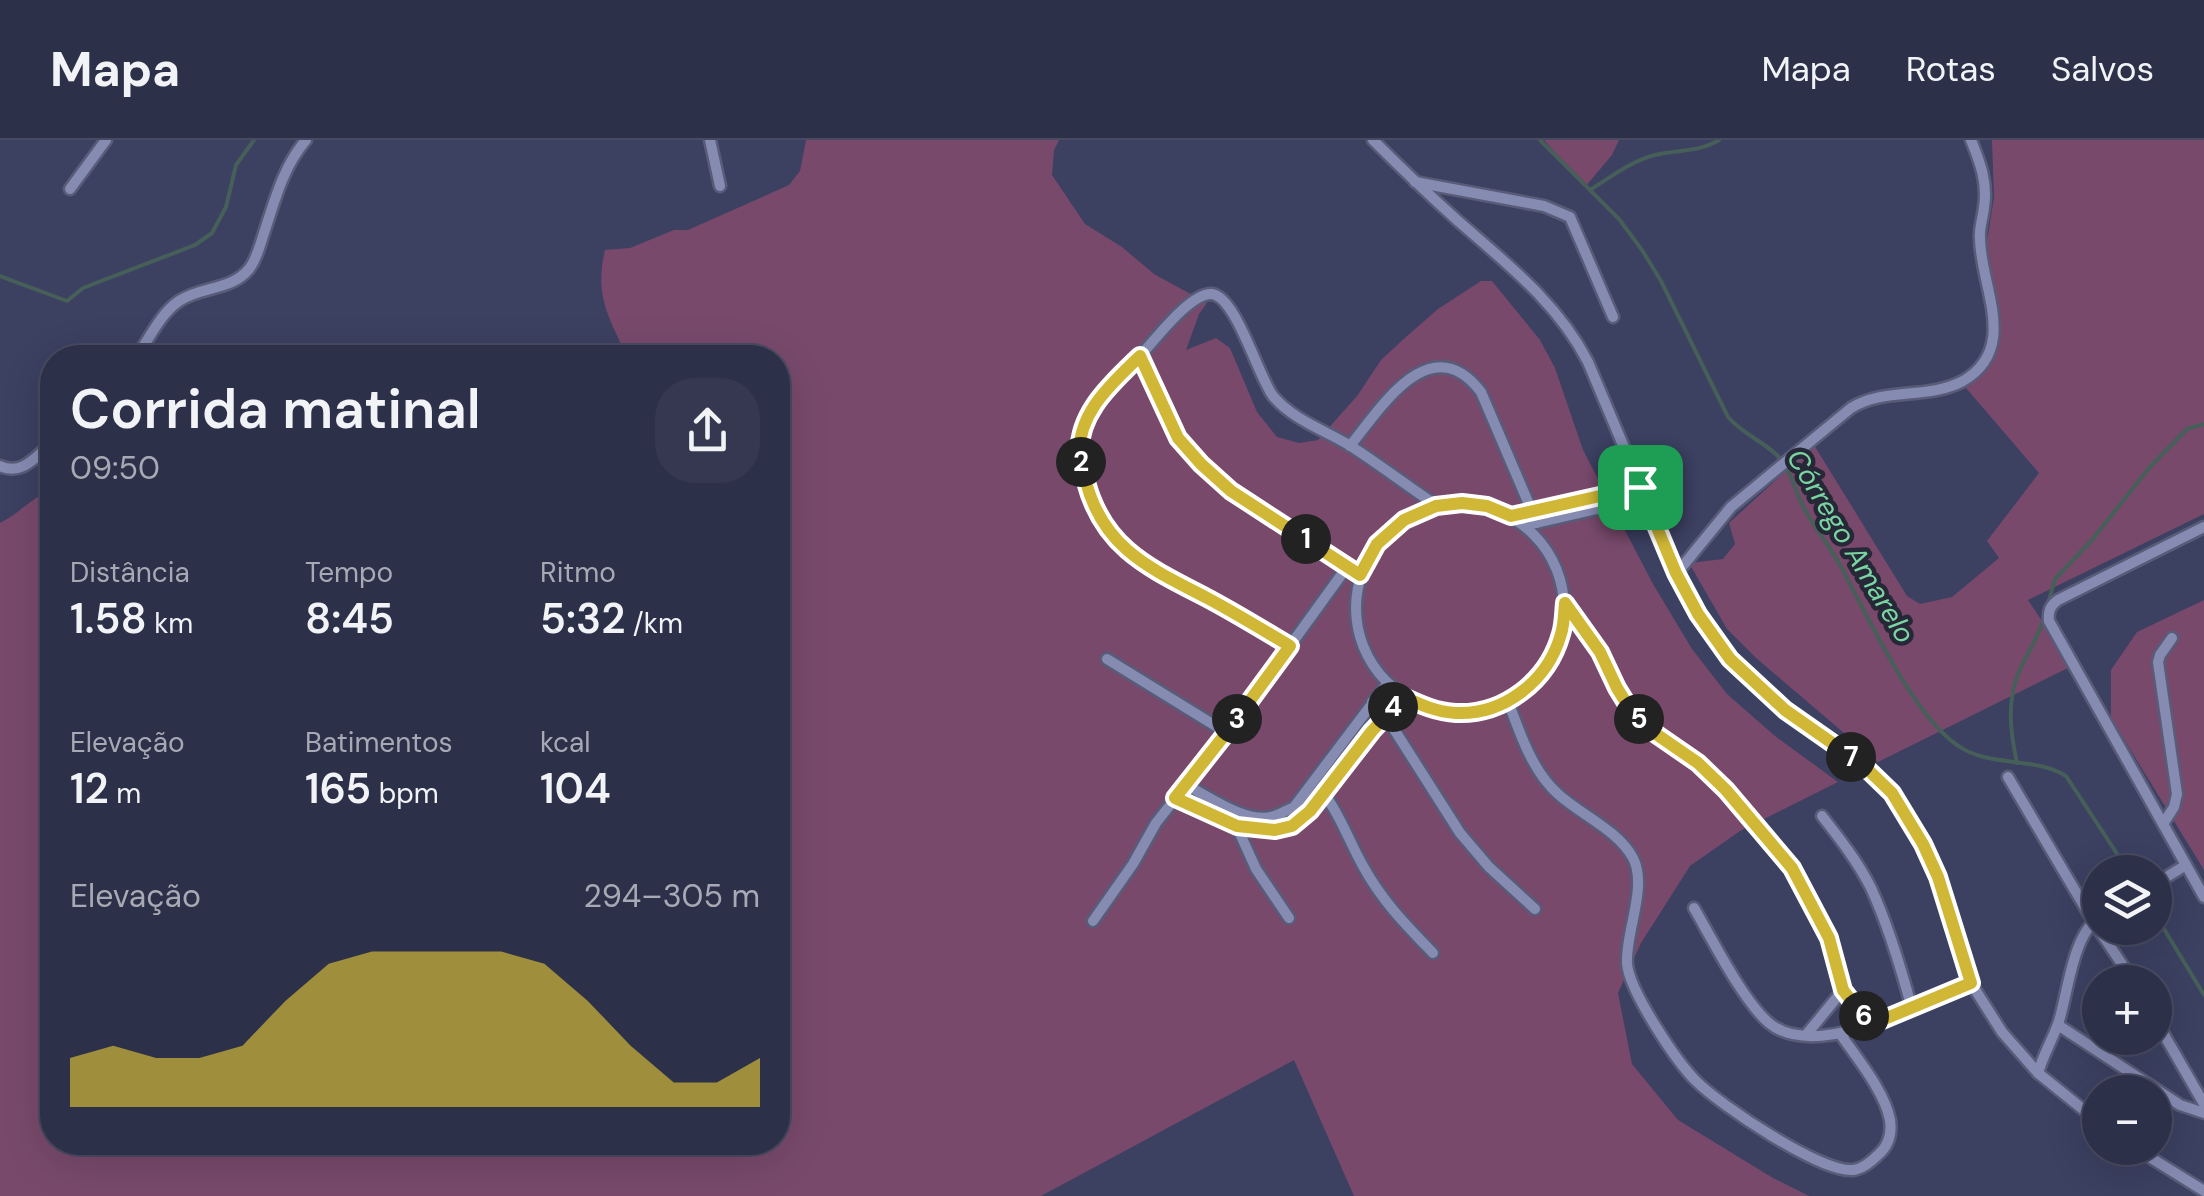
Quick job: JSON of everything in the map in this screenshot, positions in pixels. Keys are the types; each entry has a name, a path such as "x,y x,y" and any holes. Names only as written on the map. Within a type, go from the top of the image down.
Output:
{"street":[{"path":"70,189 106,140"},
{"path":"145,345 165,314 182,298 228,285 248,270 282,179 294,153 306,140"},
{"path":"710,140 720,186"},
{"path":"1373,140 1538,292 1564,322 1588,362 1676,573 1698,614 1730,659 1785,710 1862,764 1892,793 1938,877 1971,983 2002,1032 2038,1073 2082,1108"},
{"path":"1676,573 1731,507 1850,408 1877,396 1932,391 1957,384 1986,360 1994,327 1979,234 1985,182 1971,140"},
{"path":"1415,182 1544,206 1570,217 1613,317"},
{"path":"1290,646 1145,566 1120,546 1101,522 1090,496 1080,458 1088,415 1103,392 1180,312 1202,296 1212,294 1221,298 1232,312 1270,392 1295,415 1350,446 1436,506"},
{"path":"1140,356 1178,438 1201,464 1231,491 1360,575"},
{"path":"1350,446 1397,387 1424,370 1448,366 1468,376 1481,392 1532,524 1554,560 1565,603 1562,633 1551,660 1532,684 1508,701 1482,711 1455,713 1428,708 1404,697 1387,684 1369,661 1358,634 1355,604 1360,575 1377,544 1404,520 1436,506 1487,506 1532,524 1642,493"},
{"path":"0,466 7,470 30,465 40,455"},
{"path":"1511,516 1642,493"},
{"path":"2204,527 2058,600 2048,612 2204,897"},
{"path":"1093,920 1133,864 1156,823 1347,567"},
{"path":"1565,603 1600,652 1633,714 1698,763 1726,790 1792,868 1829,938 1843,990 1870,1025"},
{"path":"2163,824 2177,794 2158,662 2172,638"},
{"path":"1107,658 1227,732"},
{"path":"1186,785 1242,813 1261,817 1274,816 1294,806 1387,684"},
{"path":"1175,798 1237,826 1275,830 1292,826 1310,811 1385,715 1404,697"},
{"path":"1508,701 1540,772 1555,792 1609,832 1634,860 1636,898 1627,964 1645,1008 1694,1080 1803,1153 1843,1170 1858,1170 1884,1150 1891,1136 1890,1118 1842,1034"},
{"path":"1372,702 1385,715 1460,834 1489,867 1535,908"},
{"path":"2008,777 2082,896"},
{"path":"1313,782 1324,793 1387,905 1433,953"},
{"path":"1822,816 1870,886 1912,1009"},
{"path":"1237,826 1256,869 1289,918"},
{"path":"2172,874 2186,865"},
{"path":"1694,908 1751,1003 1769,1023 1786,1034 1842,1034 1971,983"},
{"path":"2038,1073 2058,1024 2082,940"},
{"path":"1806,1035 1843,990"},
{"path":"2058,1024 2180,1105 2204,1114"},
{"path":"2172,1048 2204,1104"},
{"path":"2162,1165 2204,1191"}],"shaded area":[{"path":"806,140 1059,140 1052,175 1085,224 1122,247 1154,274 1207,303 1186,350 1216,338 1230,348 1257,412 1277,437 1299,443 1318,440 1357,396 1381,360 1438,309 1481,281 1492,281 1540,340 1555,368 1583,450 1692,649 1727,694 1775,736 1838,782 1740,831 1690,866 1641,943 1618,993 1632,1064 1678,1120 1809,1196 1354,1196 1294,1060 1041,1196 0,1196 0,523 40,496 40,1155 790,1155 790,345 621,345 605,306 601,280 605,250 630,248 674,230 688,230 789,185 800,171"},
{"path":"1544,140 1619,140 1612,155 1585,187"},
{"path":"1992,140 2204,140 2204,514 2028,600 2072,666 1878,762 1727,629 1689,563 1723,559 1735,544 1729,523 1814,445 1907,596 1920,604 1952,597 1999,558 1987,541 2039,473 1966,388 1990,360 1998,338 1996,300 1986,248 1994,197"},
{"path":"2204,600 2204,870 2111,718 2111,670 2137,632"}],"waterway":[{"path":"0,276 67,301 83,288 195,245 212,233 226,207 236,165 254,140"},
{"name":"Córrego Amarelo","path":"1540,140 1619,219 1642,250 1728,417 1771,449 1785,465 1808,516 1924,711 1940,730 1969,752 2040,766 2066,776 2118,855"},
{"path":"1590,190 1646,158 1719,140"},
{"path":"2047,607 2055,579 2092,540 2149,468 2187,429 2204,424"},
{"path":"2017,763 2011,727 2013,691 2045,616"},
{"name":"Córrego Amarelo","path":"2172,942 2204,995"}],"route":[{"path":"1140,356 1178,438 1201,464 1231,491 1360,575 1377,544 1404,520 1436,506 1487,506 1511,516 1640,487 1676,573 1698,614 1730,659 1785,710 1862,764 1892,793 1938,877 1971,983 1870,1025 1843,990 1829,938 1792,868 1726,790 1698,763 1633,714 1600,652 1565,603 1562,633 1551,660 1532,684 1508,701 1482,711 1455,713 1428,708 1404,697 1385,715 1310,811 1292,826 1260,830 1237,826 1175,798 1290,646 1145,566 1120,546 1101,522 1080,458 1088,415 1103,392 1140,356"}]}
